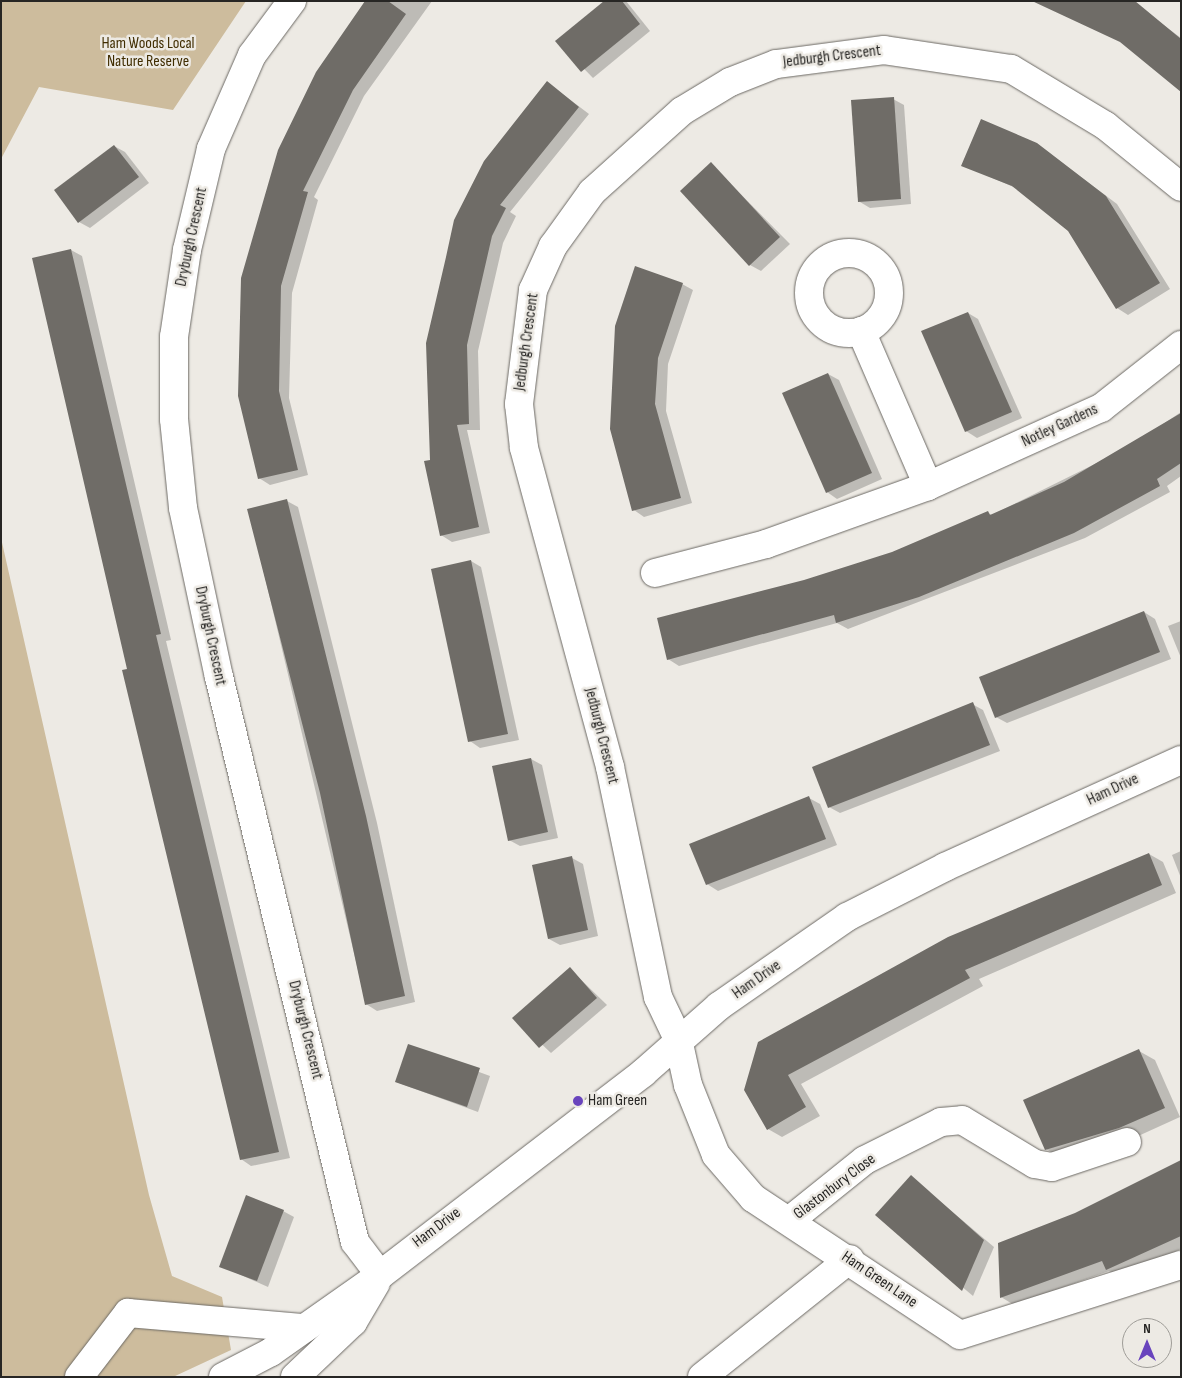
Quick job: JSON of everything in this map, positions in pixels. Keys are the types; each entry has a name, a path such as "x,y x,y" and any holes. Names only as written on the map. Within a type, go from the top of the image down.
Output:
{"street":[{"name":"Dryburgh Crescent","path":"292,1 252,55 211,150 187,250 174,337 174,418 183,508 219,678 355,1242 380,1275"},
{"name":"Jedburgh Crescent","path":"678,1039 658,997 610,766 524,448 519,404 533,290 554,246 592,192 682,111 730,82 776,64 866,51 943,56 1011,69 1106,126 1181,187"},
{"path":"861,331 928,486"},
{"name":"Notley Gardens","path":"655,573 766,544 928,486 1101,408 1181,346"},
{"name":"Ham Drive","path":"223,1377 304,1328 380,1275 643,1073 678,1039 847,917 945,867 1181,760"},
{"name":"Ham Green Lane","path":"678,1039 688,1085 716,1155 753,1198 850,1260 960,1336 1181,1265"},
{"name":"Glastonbury Close","path":"789,1221 865,1160 941,1122 962,1120 1035,1164 1052,1167 1127,1142"},
{"path":"702,1377 850,1260"},
{"name":"Ham Drive","path":"294,1377 353,1322 380,1275"},
{"path":"79,1377 128,1314 304,1328"}],"green space":[{"name":"Ham Woods Local Nature Reserve","path":"1,1 246,1 173,110 39,87 1,159"},
{"path":"1,538 149,1195 172,1276 222,1297 231,1350 173,1377 1,1377"}],"building":[{"path":"365,1 388,1 406,14 353,90 303,191 308,192 281,286 279,391 298,470 258,479 238,396 241,278 278,150 316,72"},
{"path":"604,1 622,1 640,24 581,72 555,41"},
{"path":"1032,1 1135,1 1181,39 1181,92 1120,42"},
{"path":"547,81 579,107 500,205 506,208 492,236 467,345 469,424 457,425 479,527 440,536 424,461 430,460 426,343 454,220 484,161"},
{"path":"894,97 901,199 858,202 851,100"},
{"path":"981,119 1037,143 1106,196 1160,283 1116,309 1068,231 1012,186 961,166"},
{"path":"114,145 139,177 78,223 54,190"},
{"path":"711,162 780,237 749,266 680,191"},
{"path":"71,249 161,634 156,635 279,1152 240,1160 122,670 127,669 32,258"},
{"path":"635,266 683,283 658,358 655,404 681,498 632,511 610,429 615,326"},
{"path":"968,312 1012,412 965,432 921,331"},
{"path":"828,373 872,473 826,493 782,393"},
{"path":"1181,413 1181,463 1157,479 1160,486 1074,533 919,597 836,623 834,615 667,660 657,618 804,580 892,552 988,511 990,515 1064,482"},
{"path":"287,499 366,816 405,996 365,1005 320,793 247,509"},
{"path":"471,560 508,734 468,742 431,569"},
{"path":"1144,611 1160,652 995,718 979,677"},
{"path":"973,702 990,745 828,808 812,767"},
{"path":"531,758 548,832 508,841 492,766"},
{"path":"809,796 826,839 706,885 689,844"},
{"path":"1149,853 1162,885 965,970 970,978 788,1075 806,1107 767,1130 744,1090 758,1042 948,937"},
{"path":"572,856 588,930 548,939 532,865"},
{"path":"570,967 597,998 539,1048 512,1018"},
{"path":"408,1044 480,1068 467,1107 395,1082"},
{"path":"1139,1049 1165,1108 1119,1128 1045,1150 1023,1100"},
{"path":"1181,1160 1181,1236 1106,1270 1102,1261 1000,1298 998,1243 1075,1213"},
{"path":"911,1175 984,1240 962,1291 875,1215"},
{"path":"246,1195 284,1210 257,1281 219,1267"}],"place":[{"name":"Ham Green","path":"578,1101"}]}
